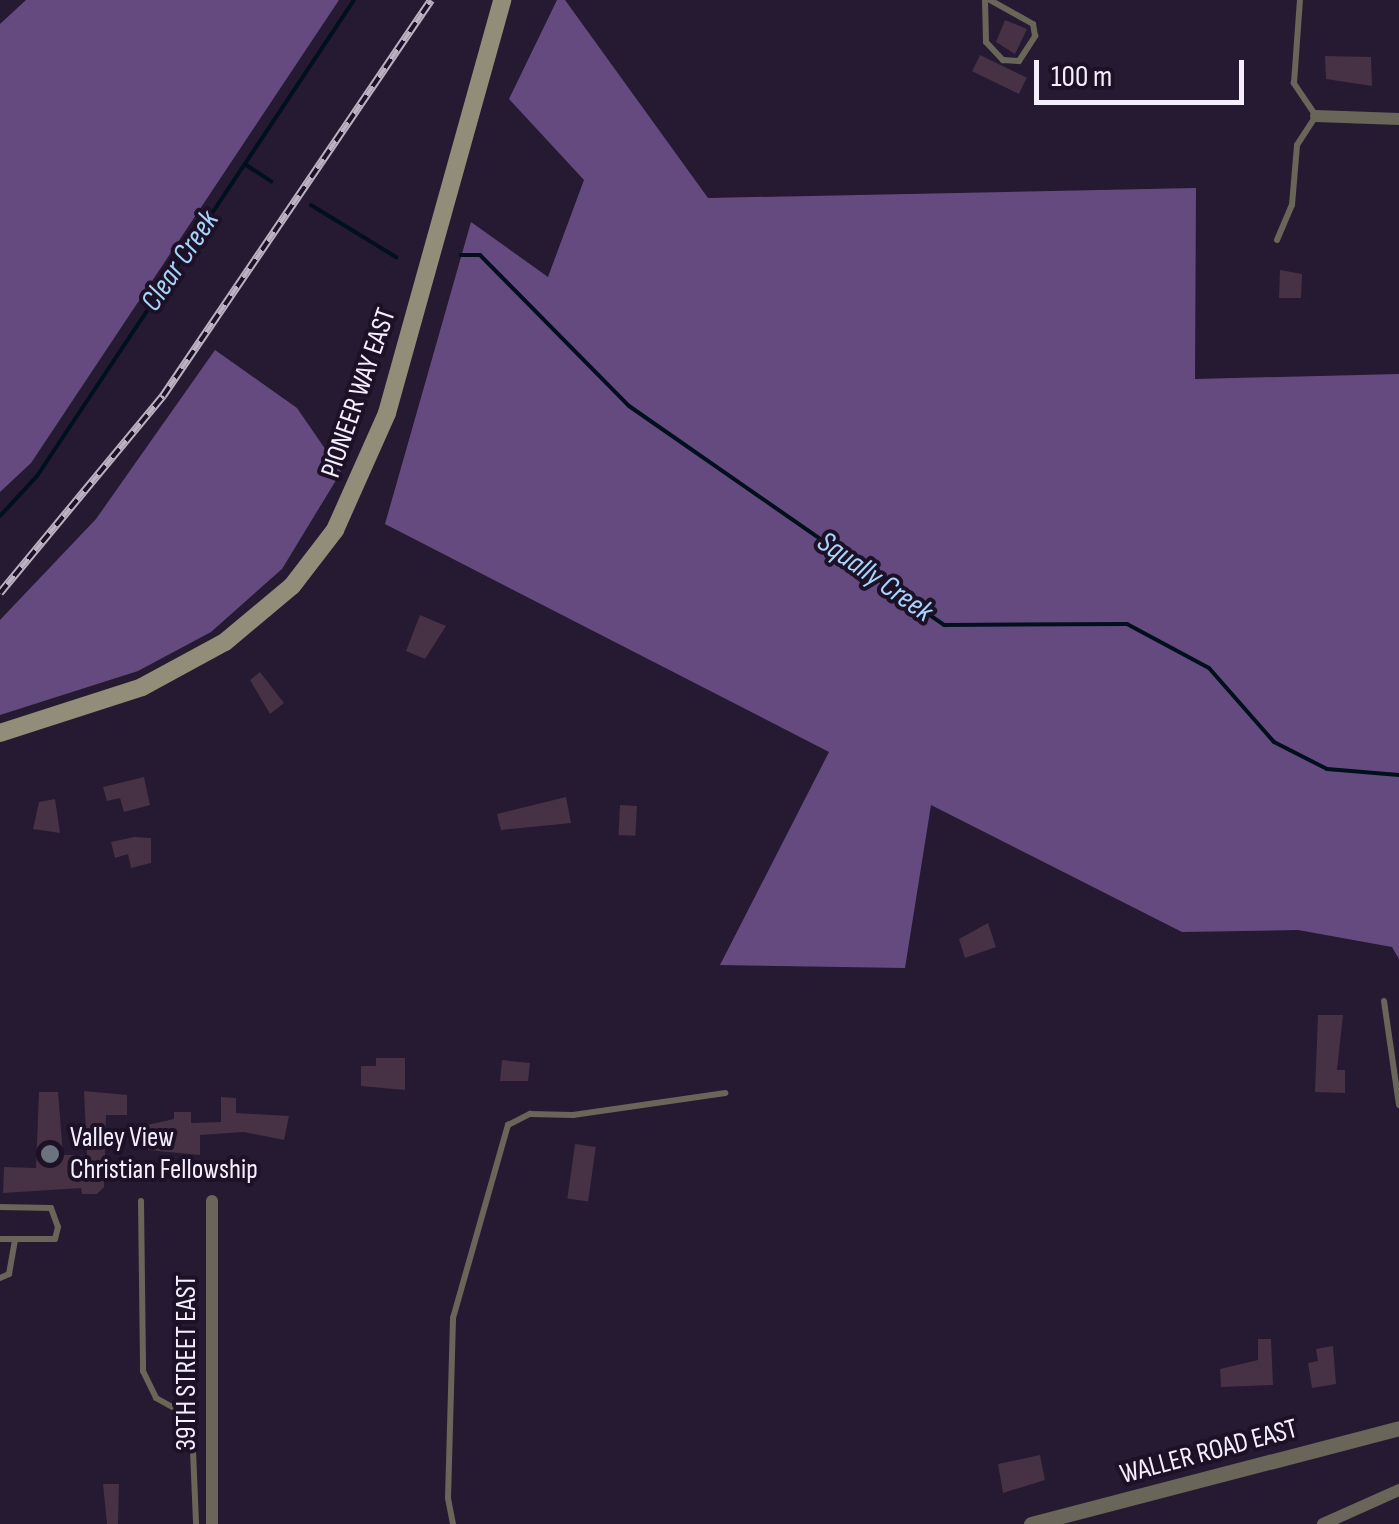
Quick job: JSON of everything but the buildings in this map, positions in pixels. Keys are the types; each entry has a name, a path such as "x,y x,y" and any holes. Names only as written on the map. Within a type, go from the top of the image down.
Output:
{"main road":[{"name":"PIONEER WAY EAST","path":"0,733 142,687 210,651 292,586 325,544 356,491 387,414 502,0"}],"street":[{"path":"1316,116 1399,119"},
{"name":"39TH STREET EAST","path":"212,1201 212,1524"},
{"name":"WALLER ROAD EAST","path":"1030,1524 1399,1428"},
{"path":"1323,1524 1399,1490"}],"lane":[{"path":"987,0 1033,24 1035,36 1019,61 1004,60 986,42 987,0"},
{"path":"1276,240 1292,205 1296,144 1316,116 1294,84 1300,0"},
{"path":"1384,1001 1399,1104"},
{"path":"454,1524 448,1498 453,1318 508,1124 530,1114 573,1115 724,1092"},
{"path":"141,1201 143,1372 156,1398 187,1415 192,1427 196,1524"},
{"path":"0,1207 57,1213 55,1239 0,1239"},
{"path":"0,1278 9,1274 15,1240"}],"shaded area":[{"path":"26,0 339,0 31,463 0,492 0,24"},
{"path":"557,0 565,0 708,198 1196,188 1195,379 1399,374 1399,959 1392,947 1298,930 1182,932 931,805 905,968 720,965 829,752 385,524 471,222 548,277 584,180 509,99"},
{"path":"215,350 297,408 341,472 282,569 211,632 138,671 0,715 0,620 96,519"}],"waterway":[{"name":"Clear Creek","path":"0,516 37,476 354,0"},
{"name":"Squally Creek","path":"246,165 271,181"},
{"name":"Squally Creek","path":"311,205 396,257"},
{"name":"Squally Creek","path":"461,255 480,255 629,406 944,625 1127,624 1209,668 1274,742 1327,769 1399,775"}],"railway":[{"path":"0,593 163,396 431,0"}],"place":[{"name":"Valley View Christian Fellowship","path":"50,1154"}]}
